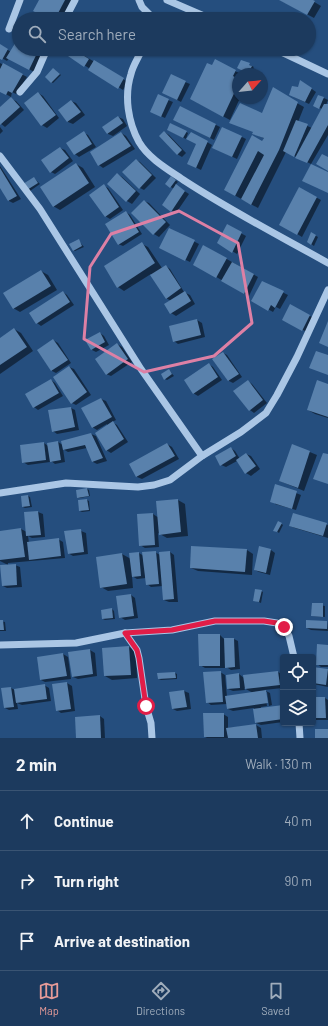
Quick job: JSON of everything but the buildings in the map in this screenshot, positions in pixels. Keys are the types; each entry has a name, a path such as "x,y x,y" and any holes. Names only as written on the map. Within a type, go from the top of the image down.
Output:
{"street":[{"path":"15,12 20,0"},
{"path":"69,12 75,0"},
{"path":"139,0 142,7 147,12"},
{"path":"167,0 195,12"},
{"path":"9,29 12,21"},
{"path":"20,92 37,72 44,56"},
{"path":"139,56 131,73 127,93 128,110 134,132 140,143 153,158 205,195 328,263"},
{"path":"290,56 328,74"},
{"path":"0,156 40,209 141,369 202,456"},
{"path":"0,493 66,483 138,487 154,485 170,480 202,456 241,432 266,413 297,358 328,290"},
{"path":"0,645 76,643 125,633 172,630 215,621 264,621 277,623 284,627 289,636 294,654"},
{"path":"125,633 137,650 146,706 151,723 152,738"},
{"path":"299,726 300,738"}],"highlighted area":[{"path":"179,211 238,243 252,323 214,356 144,372 84,339 90,267 111,234"}],"route":[{"path":"146,706 137,650 125,633 172,630 215,621 264,621 277,623 284,627"}]}
